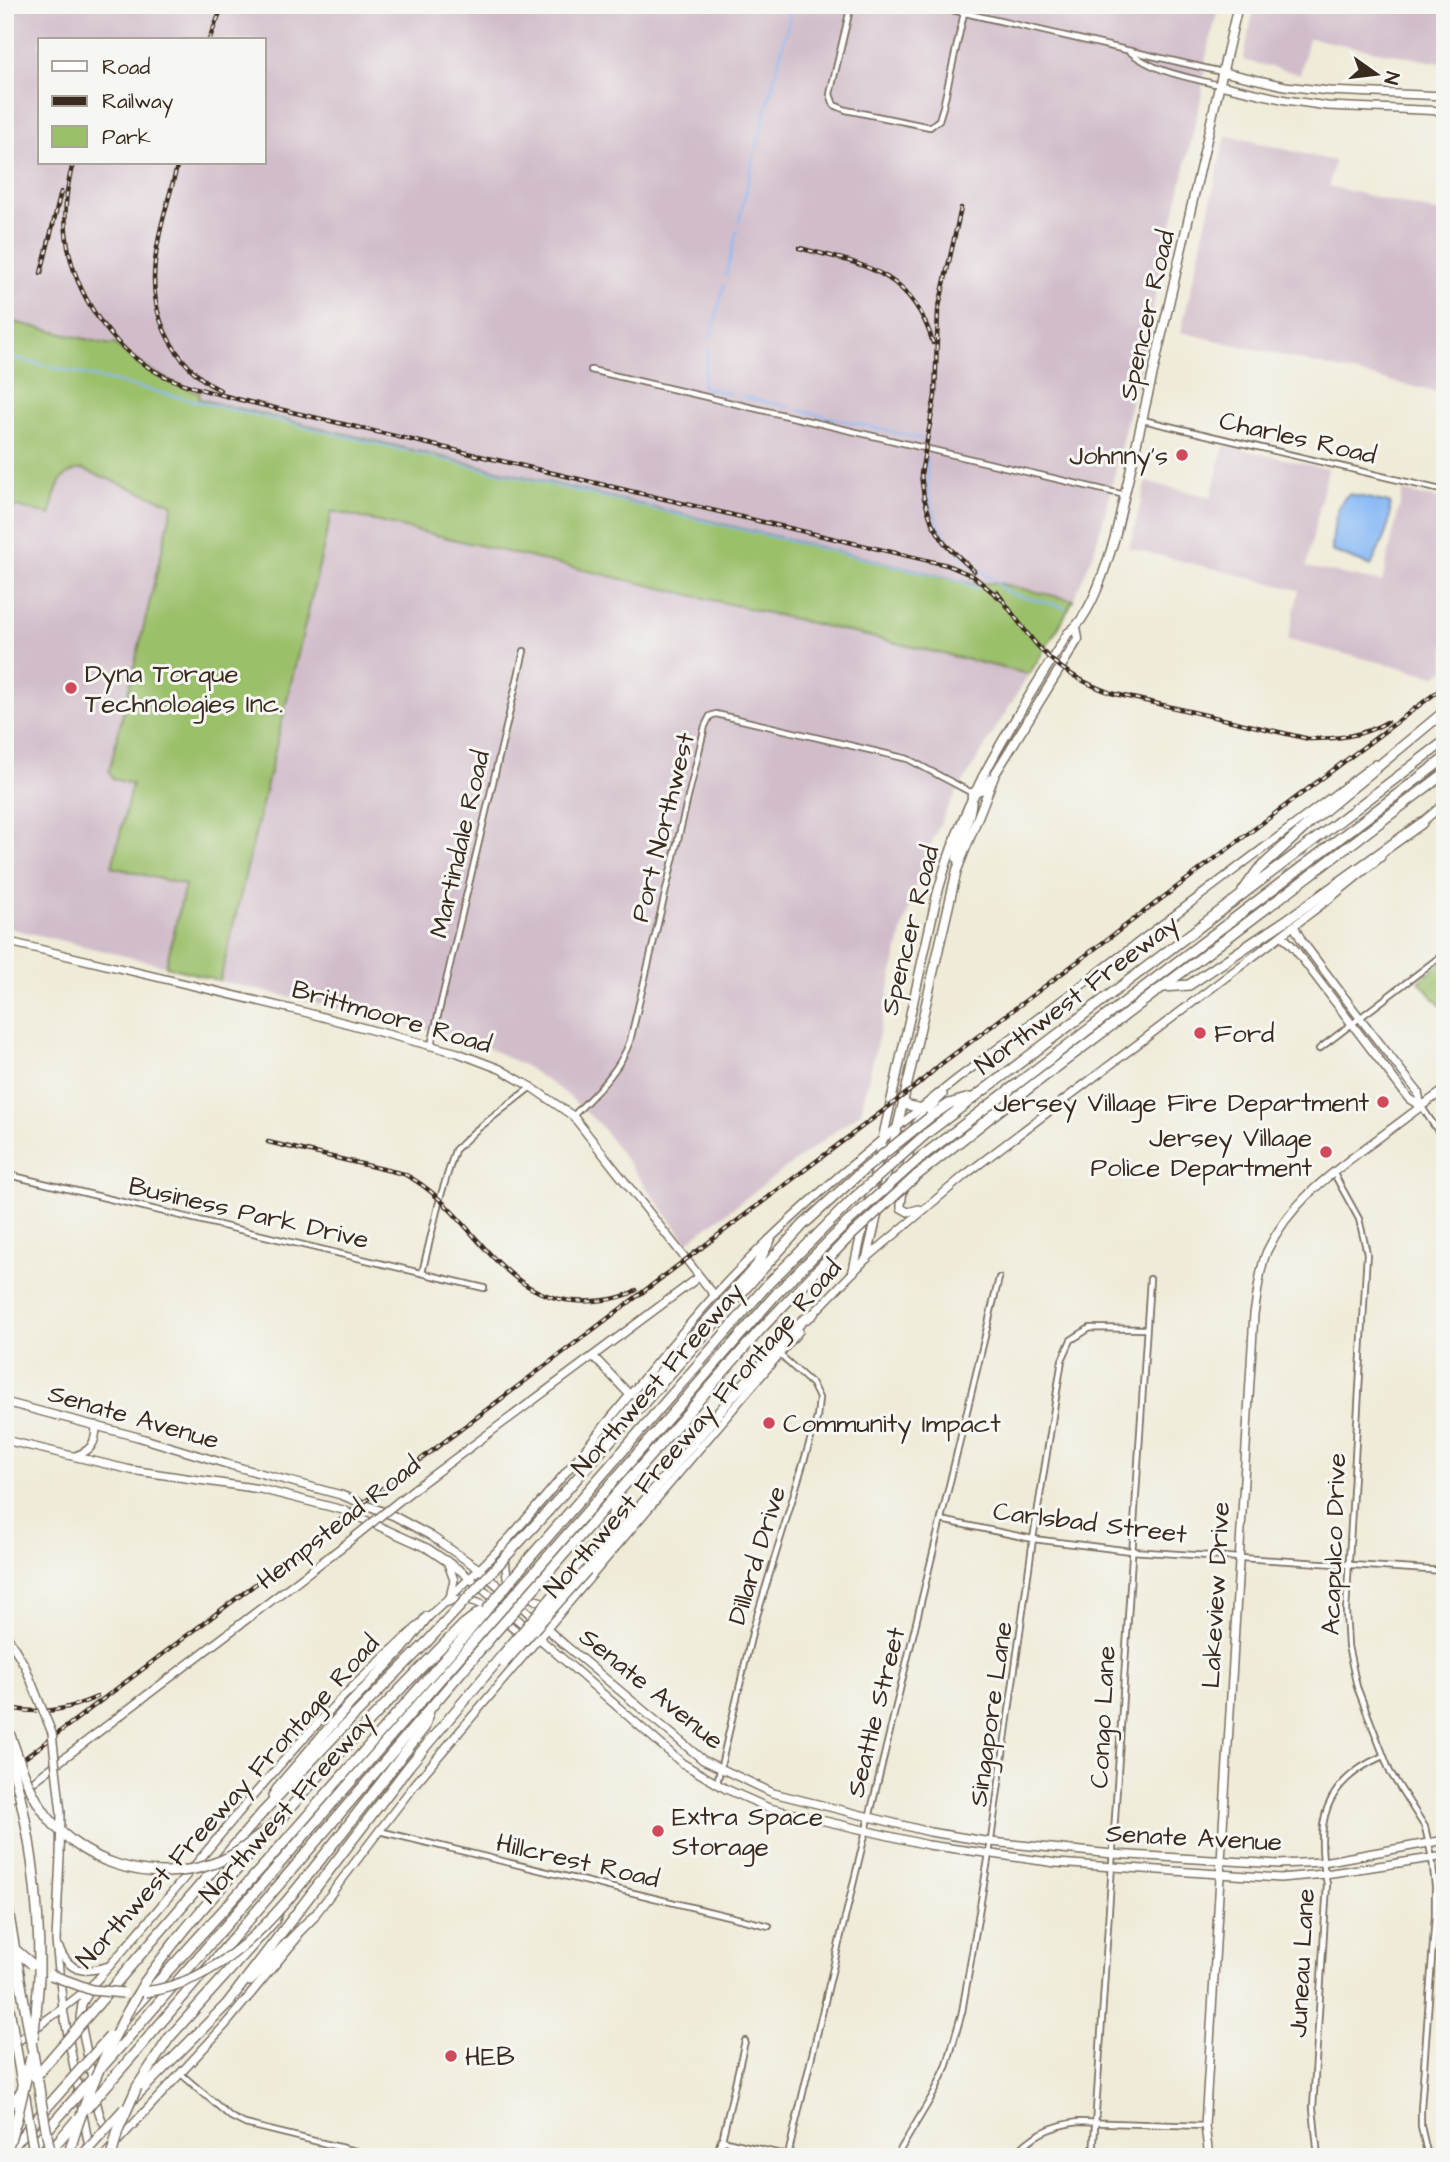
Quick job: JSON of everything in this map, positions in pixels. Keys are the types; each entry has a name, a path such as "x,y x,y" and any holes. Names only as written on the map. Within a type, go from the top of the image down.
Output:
{"highway":[{"path":"1238,898 1258,870 1312,821 1445,711"},
{"name":"Northwest Freeway","path":"44,2157 431,1706 487,1608 768,1284 855,1197 926,1134 1445,741"},
{"path":"24,2157 474,1634 537,1569 777,1293 849,1221 921,1157 1445,758"},
{"name":"Northwest Freeway","path":"5,2156 120,2024 474,1634 545,1576 768,1321 844,1242 916,1176 983,1122 1445,773"},
{"path":"1163,987 1189,985 1296,914 1422,823"},
{"path":"5,2110 263,1812 426,1643 548,1511 803,1225 860,1172 930,1117 949,1104 975,1097"},
{"path":"570,1487 583,1466 667,1365 757,1265 770,1240"},
{"path":"502,1660 521,1644 587,1570 730,1399 802,1321 813,1314"},
{"path":"227,2004 340,1853 453,1715 502,1660 611,1523 618,1493"},
{"path":"263,1812 280,1785 348,1706 402,1649 427,1617"},
{"path":"68,2157 95,2075 116,2032 144,1983 183,1930 377,1711 474,1634"},
{"path":"5,1941 32,1964 71,1983 112,1993 156,1991 197,1978 240,1949 282,1905 424,1728 431,1706"},
{"path":"5,1723 41,1808 64,1835 103,1860 122,1867 149,1872 173,1872 217,1863 240,1851 277,1821"},
{"path":"5,1742 29,1835 40,1940 39,1987 32,2051 18,2118 5,2156"},
{"path":"5,1893 51,2157"},
{"path":"111,2157 133,2094 149,2067 169,2038 274,1921 282,1905"},
{"path":"81,2157 131,2102 314,1916"},
{"path":"5,1985 35,2157"}],"main road":[{"name":"Spencer Road","path":"853,1272 937,895 952,840 972,793 999,744 1091,600 1109,556 1126,495 1238,5"},
{"path":"1223,72 1285,86 1349,93 1445,96"},
{"path":"1220,85 1286,100 1348,108 1445,111"},
{"path":"1348,108 1349,93"},
{"name":"Spencer Road","path":"867,1258 957,870 995,774 1077,639 1076,627"},
{"name":"Northwest Freeway Frontage Road","path":"5,2052 96,1981 327,1713 508,1539 715,1296 770,1240 895,1129 957,1079 1445,711"},
{"path":"957,870 962,832 973,806 972,793 983,789 995,774"},
{"name":"Northwest Freeway Frontage Road","path":"103,2157 269,1974 378,1831 779,1354 853,1272 929,1204 1294,926 1445,803"},
{"path":"1294,926 1360,1018 1418,1092 1421,1107"},
{"path":"1282,935 1409,1099 1421,1107"},
{"name":"Brittmoore Road","path":"5,940 285,1007 477,1059 531,1087 573,1116 715,1296"},
{"path":"929,1204 913,1212 901,1208 913,1130 918,1120 957,1079"},
{"name":"Lakeview Drive","path":"1209,2157 1205,2126 1238,1556 1254,1314 1266,1254 1282,1223 1304,1197 1333,1172 1444,1090"},
{"path":"902,1100 907,1105 920,1108"},
{"name":"Hempstead Road","path":"5,1803 414,1489 699,1277"},
{"path":"593,1356 630,1395"},
{"name":"Senate Avenue","path":"5,1402 96,1425 358,1501 413,1526 479,1569 680,1743 720,1769 773,1793 930,1832 991,1842 1114,1854 1279,1864 1323,1862 1445,1840"},
{"path":"74,1456 93,1446 96,1425"},
{"name":"Senate Avenue","path":"5,1440 131,1470 260,1489 343,1510 427,1548 470,1578 663,1747 716,1784 769,1808 928,1845 1056,1863 1220,1875 1280,1878 1445,1856"},
{"path":"508,1539 506,1574 535,1600 551,1604 578,1594"},
{"path":"446,1561 454,1580 451,1595"},
{"path":"439,1606 457,1597 480,1602 519,1633 521,1644 517,1664"},
{"path":"5,1632 25,1665 52,1733 61,1813 56,1941 63,2009 91,2157"},
{"path":"56,1941 66,1961 79,1970 92,1971 110,1965"},
{"path":"96,1981 82,2004 80,2018 100,2121 115,2129 130,2126"},
{"path":"717,2157 722,2140"}],"street":[{"path":"851,5 831,100 839,108 930,127 939,120 964,13"},
{"path":"930,5 1223,72"},
{"path":"1127,49 1140,60 1160,70 1220,85"},
{"path":"591,369 1126,495"},
{"name":"Charles Road","path":"1143,420 1445,491"},
{"name":"Martindale Road","path":"430,1045 524,651"},
{"name":"Port Northwest","path":"573,1116 615,1073 630,1041 705,726 710,716 716,714 908,759 972,793"},
{"path":"1319,1049 1445,953"},
{"path":"422,1273 455,1150 531,1087"},
{"path":"1421,1107 1445,1142"},
{"name":"Acapulco Drive","path":"1333,1172 1359,1219 1367,1253 1348,1564 1348,1646 1357,1688 1383,1756 1425,1827 1432,1858 1435,1916 1421,2109 1421,2126 1428,2157"},
{"name":"Business Park Drive","path":"5,1174 484,1288"},
{"name":"Seattle Street","path":"791,2156 999,1278"},
{"name":"Congo Lane","path":"1093,2157 1150,1279"},
{"name":"Singapore Lane","path":"896,2157 934,2093 956,2037 991,1842 1033,1539 1062,1360 1072,1340 1090,1328 1145,1329"},
{"name":"Dillard Drive","path":"716,1784 752,1629 817,1418 819,1398 812,1384 779,1354"},
{"name":"Carlsbad Street","path":"941,1520 1033,1539 1131,1551 1445,1571"},
{"name":"Juneau Lane","path":"1318,2157 1313,2108 1327,1884 1321,1825 1326,1808 1354,1771 1383,1756"},
{"name":"Hillcrest Road","path":"378,1831 769,1926"},
{"path":"745,2041 722,2140 791,2156"},
{"path":"180,2073 231,2117 245,2124 380,2157"},
{"path":"1013,2157 1033,2137 1049,2128 1078,2122 1205,2126"}],"shaded area":[{"path":"5,5 1219,5 1206,58 1201,98 1107,506 1093,555 1073,600 997,583 974,584 198,398 199,393 154,374 112,345 5,320"},
{"path":"1255,5 1445,5 1445,64 1309,38 1300,74 1243,60"},
{"path":"1226,135 1334,161 1329,186 1445,214 1445,394 1181,332"},
{"path":"1224,445 1328,469 1306,567 1382,582 1403,491 1445,501 1445,669 1435,676 1288,640 1299,590 1129,548 1146,482 1211,497"},
{"path":"83,469 173,504 109,772 132,783 112,866 186,885 166,966 5,927 5,504 50,515 57,486 63,476"},
{"path":"332,511 1029,674 947,809 922,864 903,928 861,1112 687,1242 600,1125 565,1093 525,1066 482,1045 444,1033 220,981"}],"green space":[{"path":"5,320 111,345 114,343 154,372 200,393 199,399 974,584 997,583 1073,600 1029,674 332,511 220,981 166,966 185,885 112,867 132,784 113,779 109,772 173,504 82,469 66,475 58,485 50,515 5,504"},
{"path":"1445,960 1445,1001 1440,1005 1419,981"},
{"path":"1445,1859 1445,1910 1439,1909 1437,1867 1440,1861"}],"water":[{"path":"1349,494 1389,503 1388,527 1371,566 1332,551 1337,512"}],"waterway":[{"path":"756,149 793,5"},
{"path":"739,222 754,155"},
{"path":"726,275 737,231"},
{"path":"711,337 724,285"},
{"path":"709,347 702,387 731,394"},
{"path":"5,356 960,581 977,588"},
{"path":"741,396 789,407"},
{"path":"799,410 922,439"},
{"path":"927,458 927,478 934,513 941,528 961,555 1008,592 1065,608"}],"railway":[{"path":"210,38 223,5"},
{"path":"73,164 66,197 65,223 69,254 85,296 96,316 126,350 143,364 172,380 249,402 947,565 973,576 1002,600"},
{"path":"178,164 164,214 155,263 154,288 158,312 167,336 182,359 199,376 220,390"},
{"path":"41,273 61,192"},
{"path":"961,208 938,311 935,396 921,474 924,498 932,523 945,544 974,571"},
{"path":"799,248 844,259 882,274 912,300 924,319 933,343"},
{"path":"997,592 1033,641 1057,665 1111,693 1309,739 1350,736 1387,722"},
{"path":"5,1773 1445,686"},
{"path":"268,1142 404,1174 429,1190 451,1210 490,1254 511,1274 534,1290 561,1299 594,1301 616,1298 636,1290"},
{"path":"5,1707 29,1711 52,1710 74,1706 97,1697"}],"place":[{"name":"Johnny's","path":"1182,455"},
{"name":"Dyna Torque Technologies Inc.","path":"71,688"},
{"name":"Ford","path":"1200,1033"},
{"name":"Jersey Village Fire Department","path":"1383,1102"},
{"name":"Jersey Village Police Department","path":"1326,1152"},
{"name":"Community Impact","path":"769,1423"},
{"name":"Extra Space Storage","path":"658,1831"},
{"name":"HEB","path":"451,2056"}]}
